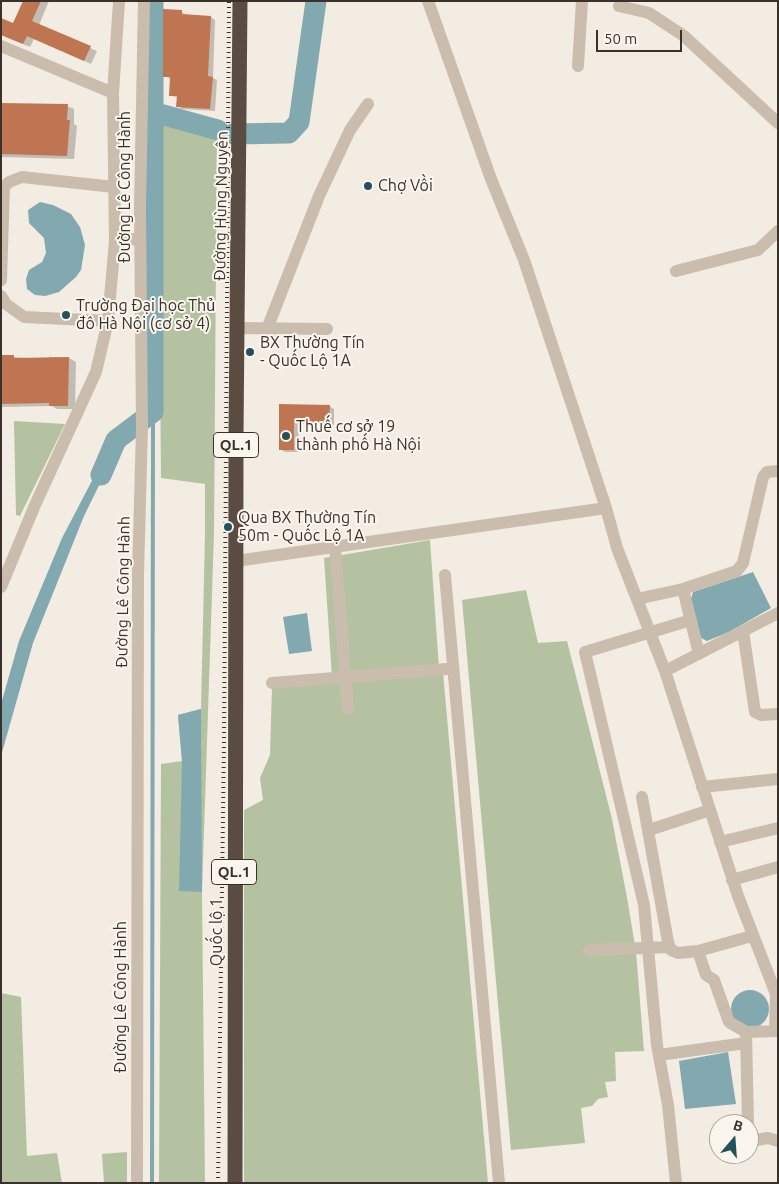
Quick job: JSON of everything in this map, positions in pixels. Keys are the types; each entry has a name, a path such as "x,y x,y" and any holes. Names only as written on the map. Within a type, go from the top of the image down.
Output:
{"highway":[{"name":"Đường Hùng Nguyên","path":"236,561 240,1"},
{"name":"Quốc lộ 1","path":"235,1183 236,561"}],"street":[{"path":"1,587 35,505 96,372 108,321 115,240 113,94 119,1"},
{"name":"Đường Lê Công Hành","path":"137,1183 138,574 142,429 140,239 144,1"},
{"path":"428,1 490,179 524,260 606,508 617,548 665,670 732,880 752,936 776,994 776,1031 659,1055"},
{"path":"578,66 582,1"},
{"path":"619,6 650,7 778,123"},
{"path":"1,46 113,94"},
{"path":"267,329 319,196 350,130 368,104"},
{"path":"1,280 4,187 15,177 114,187"},
{"path":"676,271 758,250 778,232"},
{"path":"115,240 140,239"},
{"path":"1,296 6,304 24,317 108,321"},
{"path":"237,328 327,329"},
{"path":"637,599 683,589 737,571 743,563 763,477 766,472 778,471"},
{"path":"236,561 606,508"},
{"path":"335,547 348,709"},
{"path":"445,575 499,1183"},
{"path":"683,589 699,654"},
{"path":"665,670 778,613"},
{"path":"676,1183 668,1105 659,1055 644,905 586,652 691,620"},
{"path":"743,632 754,712 761,715 778,714"},
{"path":"272,682 446,669"},
{"path":"702,788 778,779"},
{"path":"642,797 669,947 674,953 698,952 752,936"},
{"path":"649,830 710,810"},
{"path":"720,842 778,828"},
{"path":"732,880 778,867"},
{"path":"589,950 669,947"},
{"path":"698,952 706,975 714,980 729,1022 746,1037 748,1114"},
{"path":"759,1140 768,1138 778,1141"}],"green space":[{"path":"217,121 214,533 202,892 205,1183 159,1183 161,764 182,761 178,715 201,709 205,484 161,478 158,122"},
{"path":"14,421 65,424 20,516 16,515"},
{"path":"430,540 439,669 332,677 324,558"},
{"path":"526,590 538,643 567,641 612,819 628,903 636,952 644,1051 615,1052 616,1081 605,1082 608,1097 598,1099 592,1106 581,1108 585,1143 511,1150 462,600"},
{"path":"443,672 488,1183 244,1183 244,810 263,800 260,778 270,755 272,687"},
{"path":"1,993 21,997 27,1156 57,1153 62,1183 1,1183"},
{"path":"127,1152 127,1183 104,1183 102,1154"}],"water":[{"path":"40,202 53,205 71,214 80,227 85,245 81,270 76,277 59,292 45,296 35,295 27,289 26,279 29,270 42,262 46,253 44,238 29,223 28,210"},
{"path":"132,431 131,440 111,461 84,516 33,643 1,756 1,704 19,641 62,538 107,452"},
{"path":"753,572 771,608 729,632 707,641 699,637 690,602 693,592"},
{"path":"307,613 312,651 289,654 283,617"},
{"path":"201,709 202,892 179,891 182,761 178,715"},
{"path":"750,990 763,996 769,1009 763,1022 750,1028 737,1022 731,1009 737,996"},
{"path":"728,1052 736,1104 685,1109 679,1061"}],"building":[{"path":"23,1 41,1 32,21 91,46 84,61 27,36 23,44 1,35 1,18 13,23"},
{"path":"163,9 182,10 182,14 211,16 208,76 213,77 210,109 176,107 177,96 169,96 170,77 163,77"},
{"path":"1,103 68,104 67,120 70,120 67,156 1,154"},
{"path":"1,355 14,355 14,358 69,357 68,406 49,406 49,403 1,404"},
{"name":"Thuế cơ sở 19 thành phố Hà Nội","path":"279,404 330,405 329,423 294,422 294,450 279,450"}],"waterway":[{"path":"101,475 116,440 153,412 153,1"},
{"path":"233,134 289,133 299,122 316,1"},
{"path":"153,112 218,130"},
{"path":"152,1183 153,412"}],"railway":[{"path":"218,1183 224,741 229,1"}],"place":[{"name":"Chợ Vồi","path":"368,186"},
{"name":"Trường Đại học Thủ đô Hà Nội (cơ sở 4)","path":"66,315"},
{"name":"BX Thường Tín - Quốc Lộ 1A","path":"250,352"},
{"name":"Thuế cơ sở 19 thành phố Hà Nội","path":"286,436"},
{"name":"Qua BX Thường Tín 50m - Quốc Lộ 1A","path":"228,527"}]}
